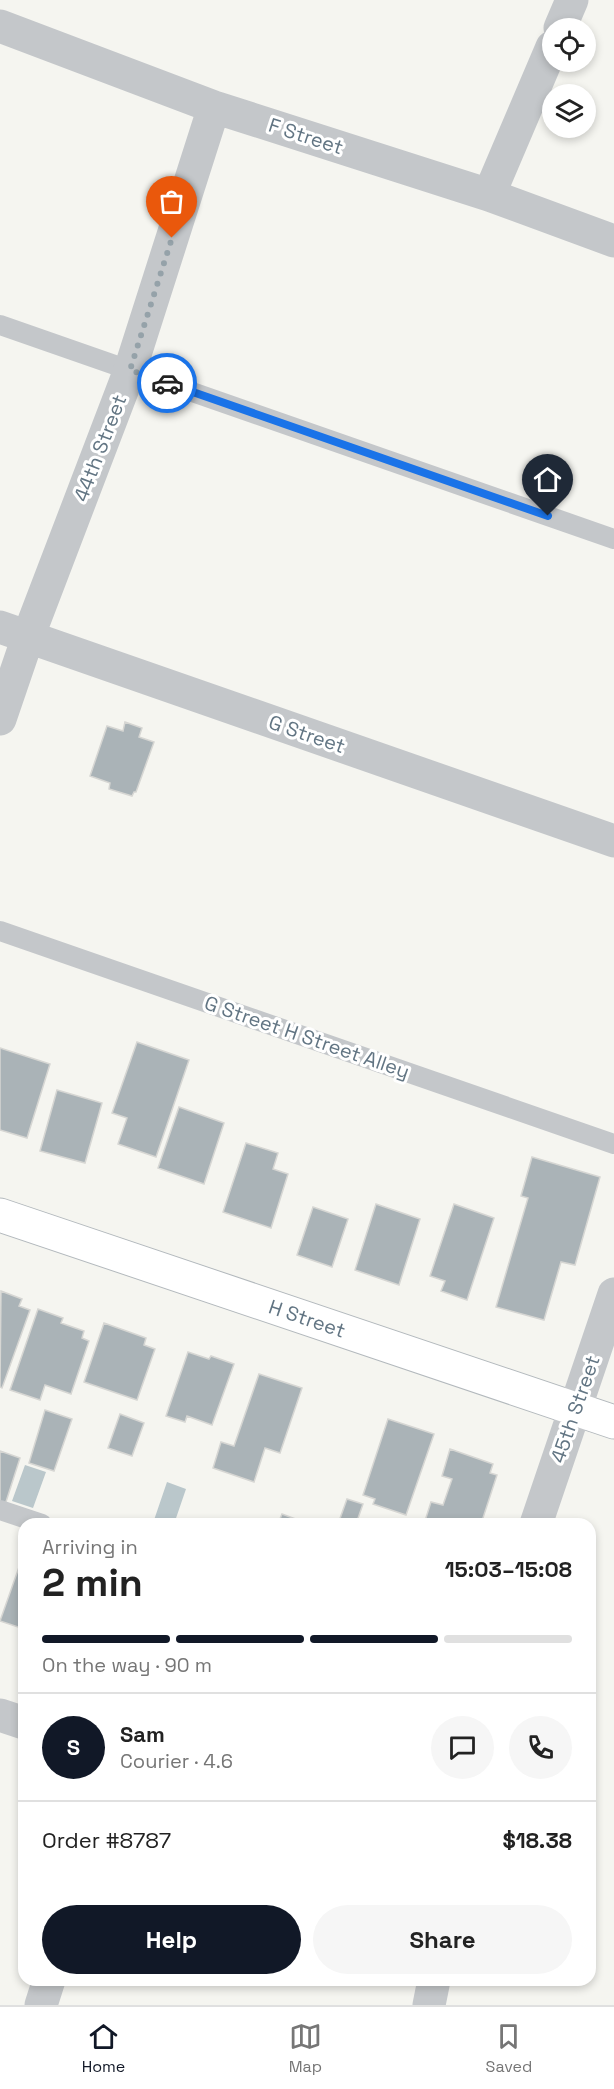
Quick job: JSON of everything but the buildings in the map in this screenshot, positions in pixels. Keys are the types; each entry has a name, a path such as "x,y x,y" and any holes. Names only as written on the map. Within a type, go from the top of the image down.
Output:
{"main road":[{"name":"H Street","path":"0,1215 614,1422"}],"street":[{"path":"564,18 572,0"},
{"name":"F Street","path":"0,26 214,106 489,195 614,242"},
{"path":"489,195 542,70"},
{"name":"44th Street","path":"0,719 14,632 130,370 214,106"},
{"name":"G Street","path":"14,632 614,841"},
{"name":"45th Street","path":"538,1518 614,1294"},
{"path":"0,1715 18,1721"},
{"path":"40,2005 47,1986"},
{"path":"429,2005 433,1986"}],"lane":[{"path":"0,325 614,539"},
{"name":"G Street H Street Alley","path":"0,930 614,1144"},
{"path":"0,1510 24,1518"}],"shaded area":[{"path":"25,1465 46,1472 33,1508 12,1501"},
{"path":"167,1482 186,1489 176,1518 155,1518"}],"way so far":[{"path":"167,383 130,370 172,238"}],"route":[{"path":"167,383 548,516"}]}
